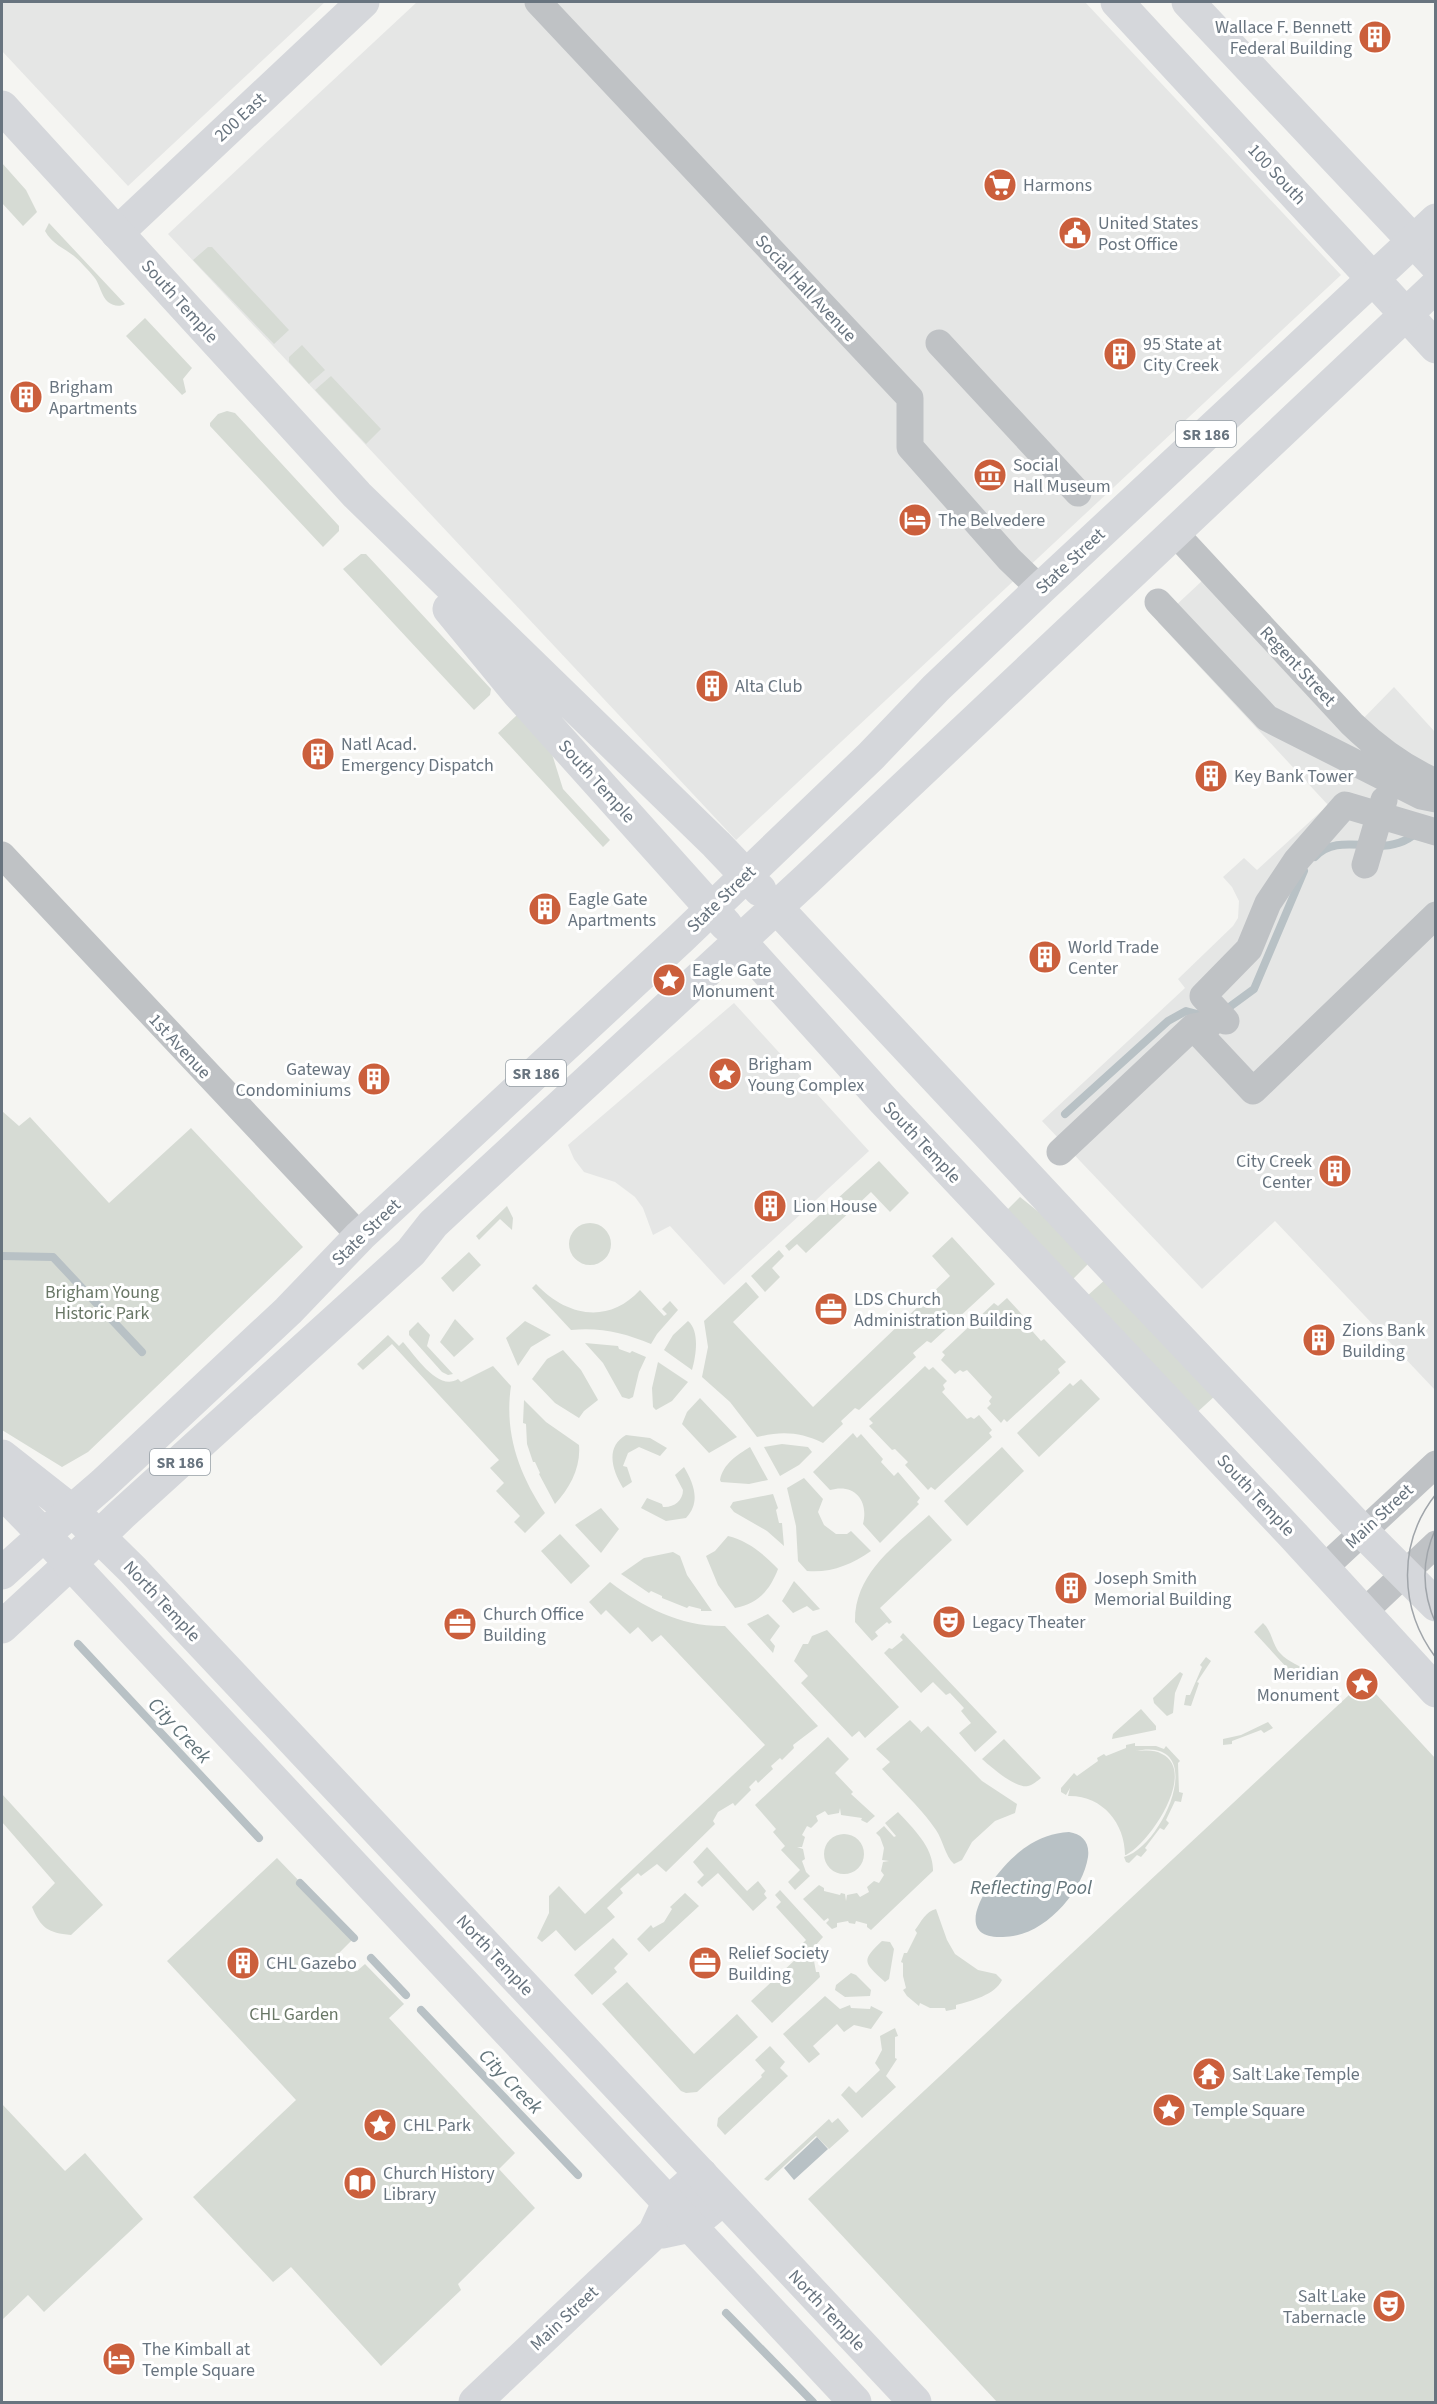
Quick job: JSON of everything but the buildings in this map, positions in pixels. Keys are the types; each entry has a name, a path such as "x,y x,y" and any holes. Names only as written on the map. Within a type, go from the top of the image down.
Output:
{"main road":[{"name":"200 East","path":"117,233 363,2"},
{"name":"100 South","path":"1117,2 1436,347"},
{"path":"1188,2 1424,230 1436,265"},
{"name":"South Temple","path":"2,107 357,495 746,875 1362,1532 1436,1605"},
{"name":"State Street","path":"2,1574 288,1311 360,1236 711,909 871,756 936,688 1424,230"},
{"name":"SR 186","path":"2,1627 411,1252 434,1224 463,1196 776,907 1436,286"},
{"name":"South Temple","path":"357,495 505,678 884,1101 1436,1690"},
{"name":"North Temple","path":"2,1456 72,1511 99,1536 915,2403"},
{"path":"2,1492 855,2403"},
{"name":"Main Street","path":"679,2214 701,2174"},
{"name":"Main Street","path":"475,2403 654,2234 679,2214 723,2199"}],"street":[{"name":"Social Hall Avenue","path":"538,2 910,398 910,447 1009,559 1040,589"},
{"path":"939,343 1078,494"},
{"name":"Regent Street","path":"1174,532 1376,747 1403,765 1436,782"},
{"path":"1158,602 1267,718 1421,796 1436,799"},
{"path":"1367,860 1390,780"},
{"path":"1060,1152 1192,1027 1226,1021 1203,996 1249,949 1268,903 1296,861 1345,805 1436,832"},
{"name":"1st Avenue","path":"2,855 360,1236"},
{"path":"1192,1027 1253,1091 1436,915"},
{"name":"Main Street","path":"1324,1568 1436,1464"},
{"path":"1364,1612 1436,1544"}],"shaded area":[{"path":"2,2 325,2 128,186 2,51"},
{"path":"417,2 1085,2 1341,275 736,840 168,234"},
{"path":"1203,580 1353,729 1394,687 1435,732 1435,1390 1275,1221 1202,1289 1042,1121 1185,988 1178,979 1233,926 1238,918 1239,901 1232,887 1223,877 1244,858 1257,870 1328,805 1158,622"},
{"name":"Brigham Young Complex","path":"734,1003 869,1151 724,1285 670,1226 653,1235 643,1208 635,1197 615,1182 584,1172 574,1159 568,1145"}],"green space":[{"path":"2,163 26,190 37,212 23,226 2,203"},
{"path":"49,223 125,304 114,305 106,299 87,269 74,256 55,243 45,231"},
{"path":"208,247 212,247 289,330 274,344 193,260"},
{"path":"145,318 192,368 183,379 186,392 182,395 126,336"},
{"path":"302,345 325,370 309,384 289,362 289,357"},
{"path":"331,376 381,429 366,444 315,390"},
{"path":"227,411 235,413 339,526 339,531 323,547 210,426 218,414"},
{"path":"361,554 366,554 491,689 490,695 474,710 343,569"},
{"path":"517,715 552,754 563,789 610,840 603,847 498,733"},
{"name":"Brigham Young Historic Park","path":"2,1111 19,1126 30,1117 109,1203 191,1128 303,1247 88,1452 62,1467 2,1430"},
{"path":"879,1161 909,1193 890,1212 871,1192 806,1253 797,1244 789,1251 785,1246"},
{"path":"1020,1197 1060,1229 1091,1261 1071,1281 1006,1211"},
{"path":"507,1206 513,1218 512,1230 500,1219 479,1240 476,1236"},
{"path":"590,1223 605,1229 611,1244 605,1259 590,1265 575,1259 569,1244 575,1229"},
{"path":"952,1237 995,1284 931,1343 927,1341 913,1353 916,1357 859,1410 855,1408 841,1421 843,1424 823,1443 791,1434 757,1437 730,1402 702,1377 708,1347 704,1321 746,1282 759,1297 733,1322 813,1407 950,1276 932,1256"},
{"path":"779,1250 784,1256 772,1268 780,1277 765,1292 751,1276"},
{"path":"469,1252 481,1265 453,1292 441,1278"},
{"path":"1107,1278 1216,1395 1193,1416 1086,1297"},
{"path":"536,1284 560,1303 587,1312 601,1312 614,1308 628,1301 640,1290 664,1316 667,1314 662,1309 670,1301 678,1310 651,1344 612,1332 592,1329 571,1330 532,1288"},
{"path":"1007,1298 1028,1321 1026,1324 1041,1341 1044,1339 1066,1362 1058,1369 1060,1373 1007,1422 1004,1419 1001,1423 987,1408 991,1404 989,1401 992,1397 967,1370 963,1372 960,1370 955,1374 941,1360 945,1355 942,1352 994,1303 998,1306"},
{"path":"455,1319 474,1339 454,1357 440,1342"},
{"path":"525,1321 551,1335 531,1347 518,1366 506,1338"},
{"path":"688,1321 696,1337 692,1370 664,1350 673,1335"},
{"path":"418,1322 430,1335 427,1346 453,1374 448,1375 442,1372 409,1335 409,1331"},
{"path":"388,1335 399,1346 403,1342 420,1363 443,1381 450,1382 458,1379 461,1382 493,1366 511,1386 510,1420 516,1452 528,1483 545,1513 525,1533 514,1522 520,1516 496,1491 504,1483 490,1468 499,1460 392,1344 363,1370 357,1364"},
{"path":"585,1343 618,1346 619,1349 646,1357 639,1372 633,1397 629,1399 622,1397 603,1363"},
{"path":"563,1350 581,1370 598,1400 579,1418 555,1403 532,1379 547,1359"},
{"path":"658,1362 688,1382 672,1401 656,1410 653,1407 652,1388"},
{"path":"925,1366 929,1370 933,1367 947,1381 943,1385 945,1389 942,1392 967,1419 971,1417 974,1419 979,1415 992,1430 989,1433 992,1437 935,1490 931,1487 928,1490 905,1465 908,1462 895,1449 892,1450 869,1426 873,1423 869,1419"},
{"path":"1081,1379 1100,1399 1039,1457 1017,1433 1070,1383 1073,1386"},
{"path":"700,1398 737,1437 709,1453 682,1424 687,1412"},
{"path":"524,1400 546,1422 579,1445 578,1461 573,1477 555,1504 533,1462 527,1444 526,1424 523,1423"},
{"path":"853,1433 857,1438 861,1434 883,1459 881,1462 894,1476 898,1472 920,1498 917,1502 919,1504 880,1543 863,1524 864,1508 858,1495 846,1489 830,1490 813,1472"},
{"path":"626,1435 650,1438 667,1448 660,1456 639,1447 628,1453 623,1466 627,1467 632,1482 623,1488 612,1459 615,1446"},
{"path":"782,1444 808,1447 812,1452 799,1465 780,1476 764,1447"},
{"path":"750,1447 768,1480 749,1484 721,1482 727,1465"},
{"path":"1002,1447 1024,1471 967,1526 944,1501"},
{"path":"684,1467 691,1480 695,1499 691,1512 686,1518 666,1521 641,1508 647,1498 662,1504 663,1507 677,1503 683,1490 675,1475"},
{"path":"804,1478 823,1499 818,1512 824,1525 836,1534 847,1534 851,1531 871,1551 840,1567 824,1571 807,1571 798,1561 796,1526 787,1488"},
{"path":"773,1494 778,1508 776,1510 779,1523 782,1523 784,1546 767,1531 734,1512 730,1507 733,1502"},
{"path":"601,1508 619,1529 601,1553 575,1525"},
{"path":"929,1515 952,1540 880,1608 892,1622 889,1624 887,1622 875,1632 878,1636 872,1641 855,1622 862,1589 879,1561"},
{"path":"560,1534 590,1566 571,1584 541,1551"},
{"path":"728,1536 755,1549 778,1569 762,1595 750,1603 735,1608 718,1585 706,1556 715,1551"},
{"path":"673,1552 680,1556 687,1575 712,1611 701,1611 701,1609 689,1606 687,1608 651,1591 649,1593 621,1574 644,1558"},
{"path":"794,1581 820,1609 813,1611 807,1606 793,1613 782,1601"},
{"path":"610,1582 636,1600 664,1614 694,1623 725,1626 818,1726 793,1745 794,1748 782,1760 780,1758 771,1766 773,1769 758,1783 756,1780 749,1787 751,1790 735,1806 733,1803 718,1812 713,1821 715,1824 666,1872 657,1864 641,1876 638,1873 620,1889 623,1893 607,1908 615,1917 575,1951 556,1930 542,1942 537,1938 549,1913 549,1896 559,1886 585,1914 765,1745 661,1635 652,1642 638,1627 630,1634 606,1610 601,1615 589,1602"},
{"path":"768,1614 780,1626 770,1640 775,1646 773,1653 747,1624"},
{"path":"1263,1623 1280,1653 1310,1673 1300,1682 1254,1632"},
{"path":"827,1630 899,1707 865,1738 859,1731 852,1737 801,1683 808,1676 794,1661 803,1644 808,1644 812,1636"},
{"path":"903,1633 997,1732 975,1752 959,1733 971,1723 961,1711 964,1708 950,1693 946,1695 933,1682 921,1693 884,1653 903,1640 900,1637"},
{"path":"1206,1657 1211,1661 1197,1682 1199,1683 1191,1706 1184,1705 1186,1695 1190,1695 1202,1667 1200,1665"},
{"path":"1180,1672 1183,1674 1175,1693 1173,1713 1167,1716 1154,1703 1153,1698"},
{"name":"Temple Square","path":"1364,1681 1435,1758 1435,2402 997,2402 808,2199"},
{"path":"1141,1709 1156,1726 1156,1730 1112,1739 1113,1734"},
{"path":"910,1720 921,1731 920,1733 928,1726 982,1781 1017,1804 1015,1813 995,1821 972,1842 962,1860 954,1864 930,1822 882,1769 890,1762 876,1749"},
{"path":"1268,1722 1273,1728 1264,1733 1261,1730 1232,1741 1232,1744 1223,1745 1223,1739 1241,1735"},
{"path":"828,1737 849,1759 835,1773 853,1792 851,1794 875,1816 867,1823 861,1820 862,1818 841,1815 840,1808 839,1813 828,1815 825,1811 816,1816 818,1821 811,1828 807,1826 802,1835 805,1837 802,1847 797,1847 803,1849 805,1859 802,1861 810,1876 795,1890 788,1882 800,1870 781,1850 785,1846 773,1832 776,1829 755,1805"},
{"path":"1004,1739 1041,1778 1033,1784 1023,1786 1004,1777 982,1759"},
{"path":"1135,1743 1135,1746 1156,1746 1164,1749 1166,1746 1180,1761 1178,1763 1179,1792 1183,1793 1181,1802 1175,1801 1166,1820 1169,1823 1164,1830 1160,1828 1141,1857 1137,1855 1129,1863 1124,1857 1139,1849 1153,1834 1165,1814 1173,1794 1175,1777 1166,1807 1157,1823 1136,1848 1126,1855 1121,1832 1109,1813 1091,1800 1068,1796 1070,1788 1066,1795 1061,1792 1061,1788 1074,1773 1077,1776 1098,1761 1097,1758 1126,1748 1126,1745"},
{"path":"2,1794 103,1905 71,1935 51,1931 42,1925 35,1914 32,1907 55,1883 2,1822"},
{"path":"898,1812 926,1846 933,1871 871,1930 867,1924 856,1921 855,1924 848,1921 837,1923 837,1927 832,1929 826,1923 828,1918 824,1921 803,1899 819,1885 824,1888 824,1891 845,1894 846,1901 847,1895 857,1893 860,1897 869,1892 867,1887 874,1881 879,1883 884,1875 881,1871 883,1862 889,1861 882,1860 884,1848 876,1833 884,1826 894,1837 896,1836 885,1823"},
{"path":"844,1834 858,1840 864,1854 858,1868 844,1874 830,1868 824,1854 830,1840"},
{"path":"707,1847 747,1891 758,1881 766,1891 764,1894 767,1898 753,1911 718,1873 702,1887 697,1882 704,1875 693,1862"},
{"name":"CHL Park","path":"277,1858 354,1938 339,1953 357,1971 365,1964 404,2004 389,2018 515,2153 499,2169 535,2208 458,2284 461,2290 381,2366 291,2267 273,2282 193,2197 296,2100 167,1961"},
{"path":"780,1890 823,1937 815,1946 816,1960 814,1961 816,1972 819,1972 820,1977 772,2023 751,2001 797,1958 793,1953 806,1940 776,1907 781,1902 775,1895"},
{"path":"685,1893 699,1906 649,1952 637,1939 651,1925 653,1928 664,1922 672,1909 670,1907"},
{"path":"936,1909 947,1940 955,1954 978,1970 996,1974 1002,1980 994,1990 956,2005 956,2009 946,2011 945,2008 930,2008 920,2003 919,2006 903,1990 906,1988 901,1962 904,1953 907,1953 917,1933 915,1930 922,1920 929,1912"},
{"path":"613,1938 628,1954 614,1968 617,1972 592,1995 574,1975"},
{"path":"882,1941 890,1942 894,1949 889,1979 885,1982 872,1970 867,1961"},
{"path":"851,1973 871,1990 870,1996 845,1997 835,1990 836,1985"},
{"path":"627,1982 694,2054 737,2014 758,2037 697,2092 681,2091 602,2004"},
{"path":"825,1996 840,2009 850,2005 851,2008 870,2009 871,2006 883,2012 871,2029 854,2025 844,2032 837,2024 813,2046 820,2054 809,2063 783,2034"},
{"path":"895,2028 898,2036 895,2037 895,2058 897,2059 886,2076 896,2087 862,2118 841,2095 849,2086 856,2093 880,2070 875,2063 882,2050 880,2036"},
{"path":"770,2046 785,2062 780,2068 788,2076 725,2135 717,2126 718,2118 762,2077 765,2071 755,2060"},
{"path":"2,2104 65,2171 85,2153 143,2219 44,2312 28,2295 2,2320"},
{"path":"838,2118 849,2131 829,2149 816,2136 768,2181 764,2179 829,2119 832,2123"}],"water":[{"name":"Reflecting Pool","path":"1069,1832 1084,1840 1088,1847 1088,1857 1079,1883 1062,1907 1051,1918 1026,1933 1013,1936 990,1936 978,1929 976,1918 980,1903 1001,1870 1031,1844 1052,1835"},
{"path":"817,2137 828,2149 794,2180 784,2168"}],"waterway":[{"path":"1377,846 1398,843 1416,833"},
{"path":"1315,857 1332,846 1365,845"},
{"path":"1224,1011 1254,989 1304,871"},
{"path":"1065,1114 1168,1021 1186,1011 1201,1015"},
{"path":"2,1256 53,1257 142,1352"},
{"name":"City Creek","path":"78,1644 259,1838"},
{"name":"City Creek","path":"300,1883 354,1938"},
{"name":"City Creek","path":"371,1958 406,1995"},
{"name":"City Creek","path":"421,2010 578,2175"},
{"name":"City Creek","path":"726,2313 813,2402"}],"tram line":[{"path":"1436,1494 1423,1513 1414,1533 1409,1555 1408,1576 1409,1597 1415,1619 1436,1658"},
{"path":"1436,1528 1428,1552 1425,1576 1428,1600 1436,1624"}],"place":[{"name":"Wallace F. Bennett Federal Building","path":"1375,37"},
{"name":"Harmons","path":"1000,185"},
{"name":"United States Post Office","path":"1075,233"},
{"name":"95 State at City Creek","path":"1120,354"},
{"name":"Brigham Apartments","path":"26,397"},
{"name":"Social Hall Museum","path":"990,475"},
{"name":"The Belvedere","path":"915,520"},
{"name":"Alta Club","path":"712,686"},
{"name":"Natl Acad. Emergency Dispatch","path":"318,754"},
{"name":"Key Bank Tower","path":"1211,776"},
{"name":"Eagle Gate Apartments","path":"545,909"},
{"name":"World Trade Center","path":"1045,957"},
{"name":"Eagle Gate Monument","path":"669,980"},
{"name":"Brigham Young Complex","path":"725,1074"},
{"name":"Gateway Condominiums","path":"374,1079"},
{"name":"City Creek Center","path":"1335,1171"},
{"name":"Lion House","path":"770,1206"},
{"name":"LDS Church Administration Building","path":"831,1309"},
{"name":"Zions Bank Building","path":"1319,1340"},
{"name":"Joseph Smith Memorial Building","path":"1071,1588"},
{"name":"Legacy Theater","path":"949,1622"},
{"name":"Church Office Building","path":"460,1624"},
{"name":"Meridian Monument","path":"1362,1684"},
{"name":"CHL Gazebo","path":"243,1963"},
{"name":"Relief Society Building","path":"705,1963"},
{"name":"Salt Lake Temple","path":"1209,2074"},
{"name":"Temple Square","path":"1169,2110"},
{"name":"CHL Park","path":"380,2125"},
{"name":"Church History Library","path":"360,2183"},
{"name":"Salt Lake Tabernacle","path":"1389,2306"},
{"name":"The Kimball at Temple Square","path":"119,2359"}],"park label":[{"name":"CHL Garden","path":"294,2014"}]}
